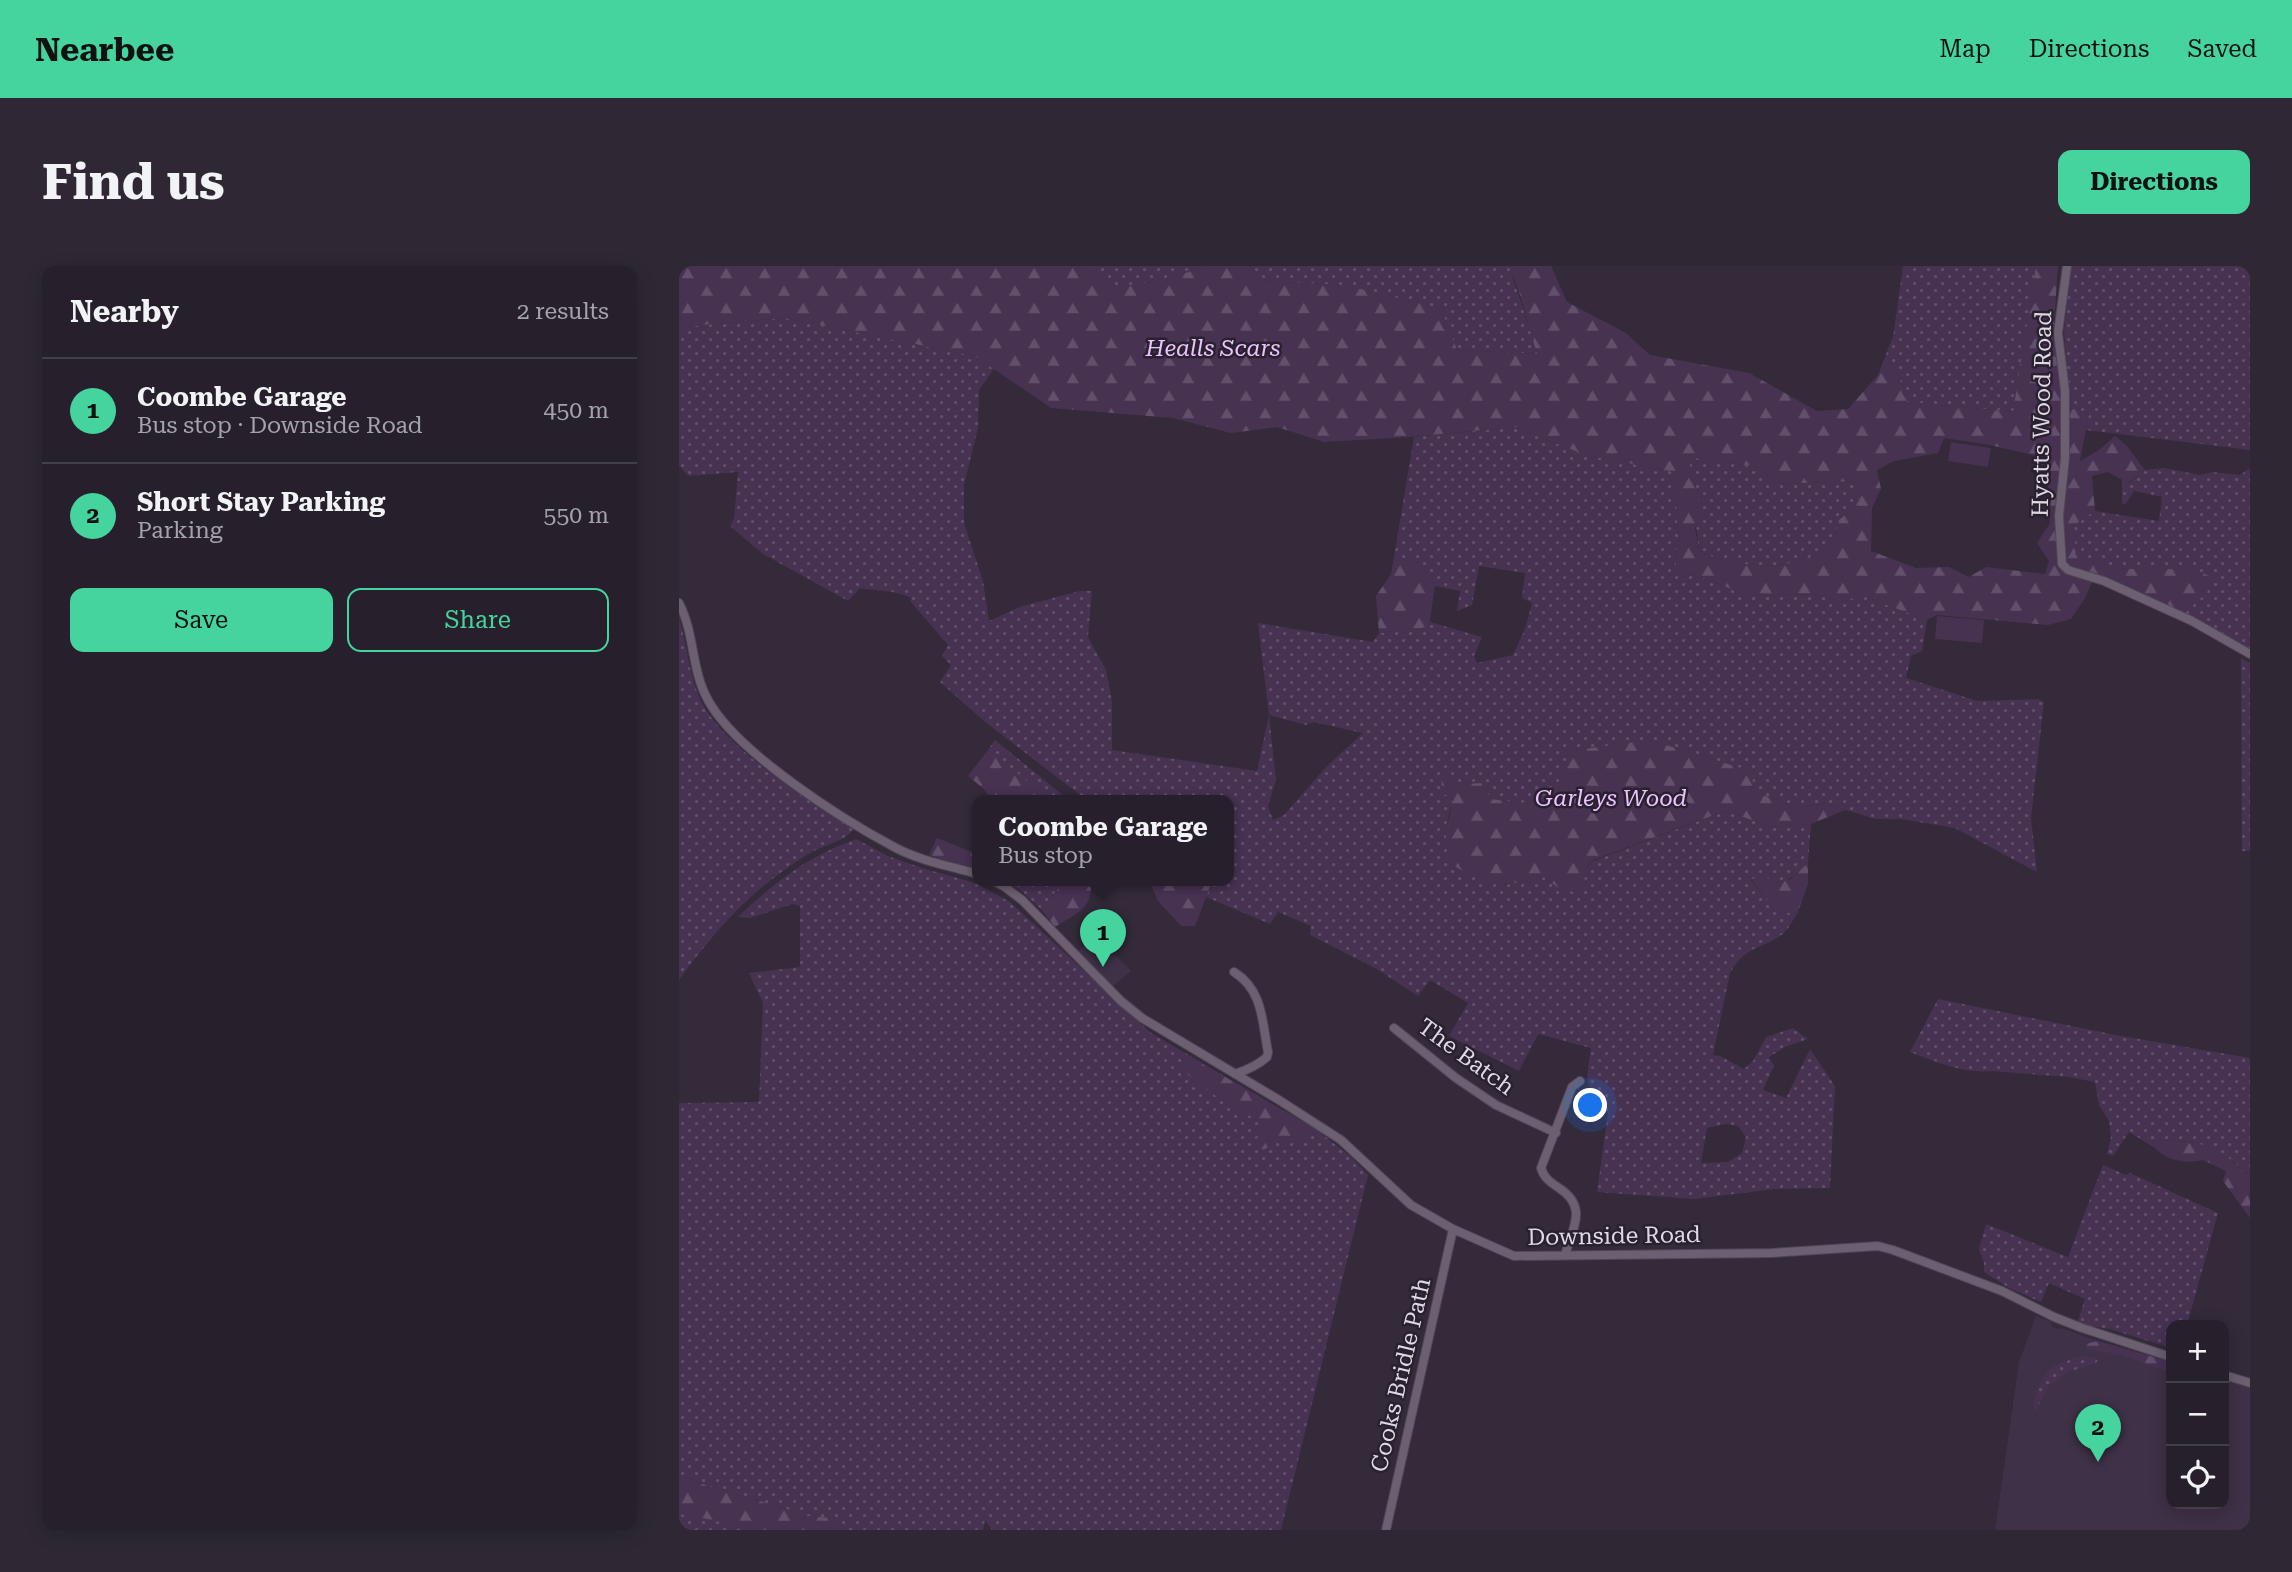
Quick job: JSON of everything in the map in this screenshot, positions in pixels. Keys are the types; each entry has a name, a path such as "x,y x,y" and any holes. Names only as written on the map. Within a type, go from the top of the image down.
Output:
{"street":[{"name":"Hyatts Wood Road","path":"2067,266 2058,333 2065,404 2065,458 2059,516 2062,564 2068,570 2104,581 2192,621 2250,654"},
{"path":"679,603 687,620 698,679 708,701 724,724 778,771 830,808 897,849 972,873"},
{"name":"Downside Road","path":"1003,886 1022,900 1121,1001 1142,1018 1341,1140 1411,1205 1453,1230 1514,1256 1811,1252 1878,1246 2002,1291 2082,1328 2166,1355"},
{"path":"1234,972 1243,977 1258,996 1268,1052 1263,1061 1235,1074"},
{"name":"The Batch","path":"1394,1028 1456,1078 1496,1105 1556,1133"},
{"path":"1565,1255 1577,1212 1571,1196 1548,1181 1541,1168 1571,1087 1580,1081"},
{"name":"Cooks Bridle Path","path":"1386,1530 1453,1230"},
{"path":"2229,1377 2250,1383"}],"shaded area":[{"path":"1096,936 1131,971 1112,987 1078,951"},
{"path":"2036,1316 2051,1322 2052,1327 2057,1329 2062,1328 2166,1361 2166,1509 2229,1509 2229,1381 2250,1388 2250,1530 1995,1530 2019,1362"}],"green space":[{"name":"Healls Scars","path":"679,266 1086,266 1114,289 1174,277 1205,266 1250,266 1257,281 1342,285 1441,308 1457,350 1537,354 1509,266 1551,266 1567,302 1626,333 1650,355 1749,373 1817,411 1848,409 1878,375 1886,354 1903,386 1907,402 2013,412 2036,266 2058,266 2053,337 2070,408 2089,413 2080,461 2115,436 2126,445 2145,470 2128,483 2108,472 2092,476 2095,511 2074,525 2076,558 2126,569 2192,569 2212,577 2207,593 2182,614 2095,575 2085,598 2071,619 2048,625 1937,615 1927,620 1860,595 1843,602 1814,594 1749,596 1701,577 1677,572 1675,551 1679,544 1674,472 1586,455 1515,427 1324,442 1277,427 1231,433 1173,418 1051,408 975,356 785,318 679,327","holes":["1944,438 2046,458 2050,523 2037,543 2049,561 2045,574 1986,567 1969,577 1949,567 1916,568 1871,551 1872,508 1881,489 1877,470 1894,461 1938,453","1688,457 1759,467 1777,484 1858,481 1853,508 1839,520 1832,548 1796,562 1746,564 1719,559 1699,550 1695,528 1702,514"]},
{"path":"1086,266 1205,266 1174,277 1114,289"},
{"path":"1250,266 1509,266 1538,354 1457,350 1342,285 1257,281"},
{"path":"1903,266 2036,266 2014,412 1906,402 1903,386 1886,354 1893,337"},
{"path":"2071,266 2250,266 2250,450 2086,430 2089,413 2070,409 2064,332"},
{"path":"785,318 975,356 994,369 979,390 978,428 964,485 964,523 983,581 989,621 1022,606 1080,591 1092,591 1088,637 1106,670 1112,701 1112,750 1257,771 1269,715 1258,623 1373,642 1379,633 1428,627 1430,622 1482,637 1474,656 1477,663 1513,655 1525,629 1532,603 1522,598 1525,573 1479,566 1472,605 1457,611 1460,591 1435,586 1419,563 1394,557 1414,437 1515,427 1586,455 1674,472 1679,544 1675,551 1677,572 1701,577 1749,596 1814,594 1843,602 1860,595 1927,620 1922,651 1911,656 1906,678 1977,701 2038,699 2044,702 2031,818 2037,872 1955,828 1901,819 1875,819 1824,803 1800,808 1751,791 1753,772 1650,740 1561,778 1556,807 1491,799 1481,783 1462,784 1453,800 1445,828 1504,885 1544,877 1557,887 1585,870 1593,861 1725,811 1773,827 1811,824 1808,863 1783,882 1751,880 1775,911 1797,914 1784,933 1742,957 1730,973 1713,1055 1744,1069 1753,1061 1766,1037 1793,1028 1808,1039 1785,1047 1769,1057 1774,1066 1763,1090 1786,1098 1810,1049 1835,1086 1830,1188 1775,1189 1694,1199 1597,1192 1608,1113 1594,1096 1588,1083 1591,1048 1538,1034 1519,1071 1449,1036 1468,1003 1430,980 1418,996 1375,968 1310,935 1311,926 1278,912 1270,924 1206,897 1210,886 1234,886 1234,795 1080,795 984,721 940,682 951,665 942,656 948,645 910,601 911,598 892,592 860,588 848,601 763,554 730,526 734,519 738,472 688,476 679,465 679,327","holes":["1269,715 1306,725 1313,722 1363,733 1326,767 1284,815 1273,820 1268,806 1276,780","1726,1124 1738,1126 1746,1137 1742,1153 1728,1162 1701,1163 1707,1128"]},
{"path":"1951,442 1991,448 1988,467 1948,461"},
{"path":"1688,457 1759,467 1777,484 1859,481 1853,508 1839,520 1832,548 1796,562 1746,564 1720,559 1699,550"},
{"path":"2164,468 2200,475 2212,472 2240,475 2250,468 2250,649 2182,614 2192,569 2126,569 2076,558 2074,524 2095,511 2159,521 2162,497 2134,491 2125,505 2122,503 2122,479 2129,483 2145,470"},
{"path":"1394,557 1419,563 1435,586 1429,627 1379,633 1376,596 1391,574"},
{"path":"1937,616 1984,620 1982,643 1935,639"},
{"path":"679,618 697,691 712,719 748,755 854,829 840,840 802,858 745,902 679,980"},
{"path":"2241,658 2250,663 2250,851 2242,851"},
{"path":"995,740 1063,795 1043,795 988,750"},
{"name":"Garleys Wood","path":"1650,740 1754,772 1751,791 1800,808 1824,803 1845,810 1811,824 1773,827 1725,811 1593,860 1585,870 1584,887 1573,892 1557,887 1544,877 1504,884 1485,882 1449,862 1445,828 1450,816 1452,796 1441,794 1442,775 1462,784 1481,783 1491,799 1556,807 1561,778 1570,751"},
{"path":"988,750 1045,795 988,795 968,776"},
{"path":"937,838 972,852 972,869 929,855"},
{"path":"856,839 888,856 972,882 972,886 981,886 1010,902 1151,1033 1318,1131 1350,1156 1368,1175 1281,1530 992,1530 985,1520 983,1530 839,1530 832,1518 802,1518 787,1509 708,1486 679,1474 679,1103 759,1102 763,1003 749,973 800,967 800,906 793,904 750,918 738,917 793,871"},
{"path":"1808,863 1808,884 1797,914 1775,911 1751,879 1765,876 1776,883 1791,879"},
{"path":"1012,886 1058,886 1041,909"},
{"path":"1058,886 1091,886 1089,898 1082,910 1055,927 1041,909"},
{"path":"1151,886 1210,886 1195,926 1181,926 1158,901"},
{"path":"1938,999 2116,1035 2250,1058 2250,1175 2223,1155 2205,1146 2178,1141 2157,1141 2155,1148 2129,1132 2113,1156 2107,1154 2111,1137 2109,1121 2099,1105 2095,1082 2068,1077 1971,1071 1910,1052"},
{"path":"1185,1054 1319,1131 1304,1140 1279,1140 1265,1149 1248,1151 1262,1131 1261,1122 1221,1100 1178,1067"},
{"path":"2156,1141 2191,1142 2207,1146 2223,1154 2250,1175 2250,1218 2223,1181 2226,1171 2203,1160 2190,1162 2171,1159 2155,1148"},
{"path":"2103,1165 2126,1175 2130,1173 2218,1213 2188,1320 2166,1320 2166,1346 2110,1329 2077,1324 2085,1299 2049,1283 2041,1302 2009,1288 1984,1272 1979,1249 1986,1224 2068,1257"},
{"path":"2098,1341 2166,1361 2166,1371 2122,1355 2087,1349 2086,1344"},
{"path":"2086,1356 2099,1359 2096,1363 2069,1372 2048,1386 2036,1411 2033,1407 2039,1385 2049,1371 2063,1362"},
{"path":"679,1474 708,1486 787,1509 802,1518 832,1518 839,1530 742,1530 714,1520 679,1514"},
{"path":"679,1506 754,1530 679,1530"}],"place":[{"name":"Coombe Garage","path":"1103,967"},
{"name":"Short Stay Parking","path":"2098,1462"}]}
